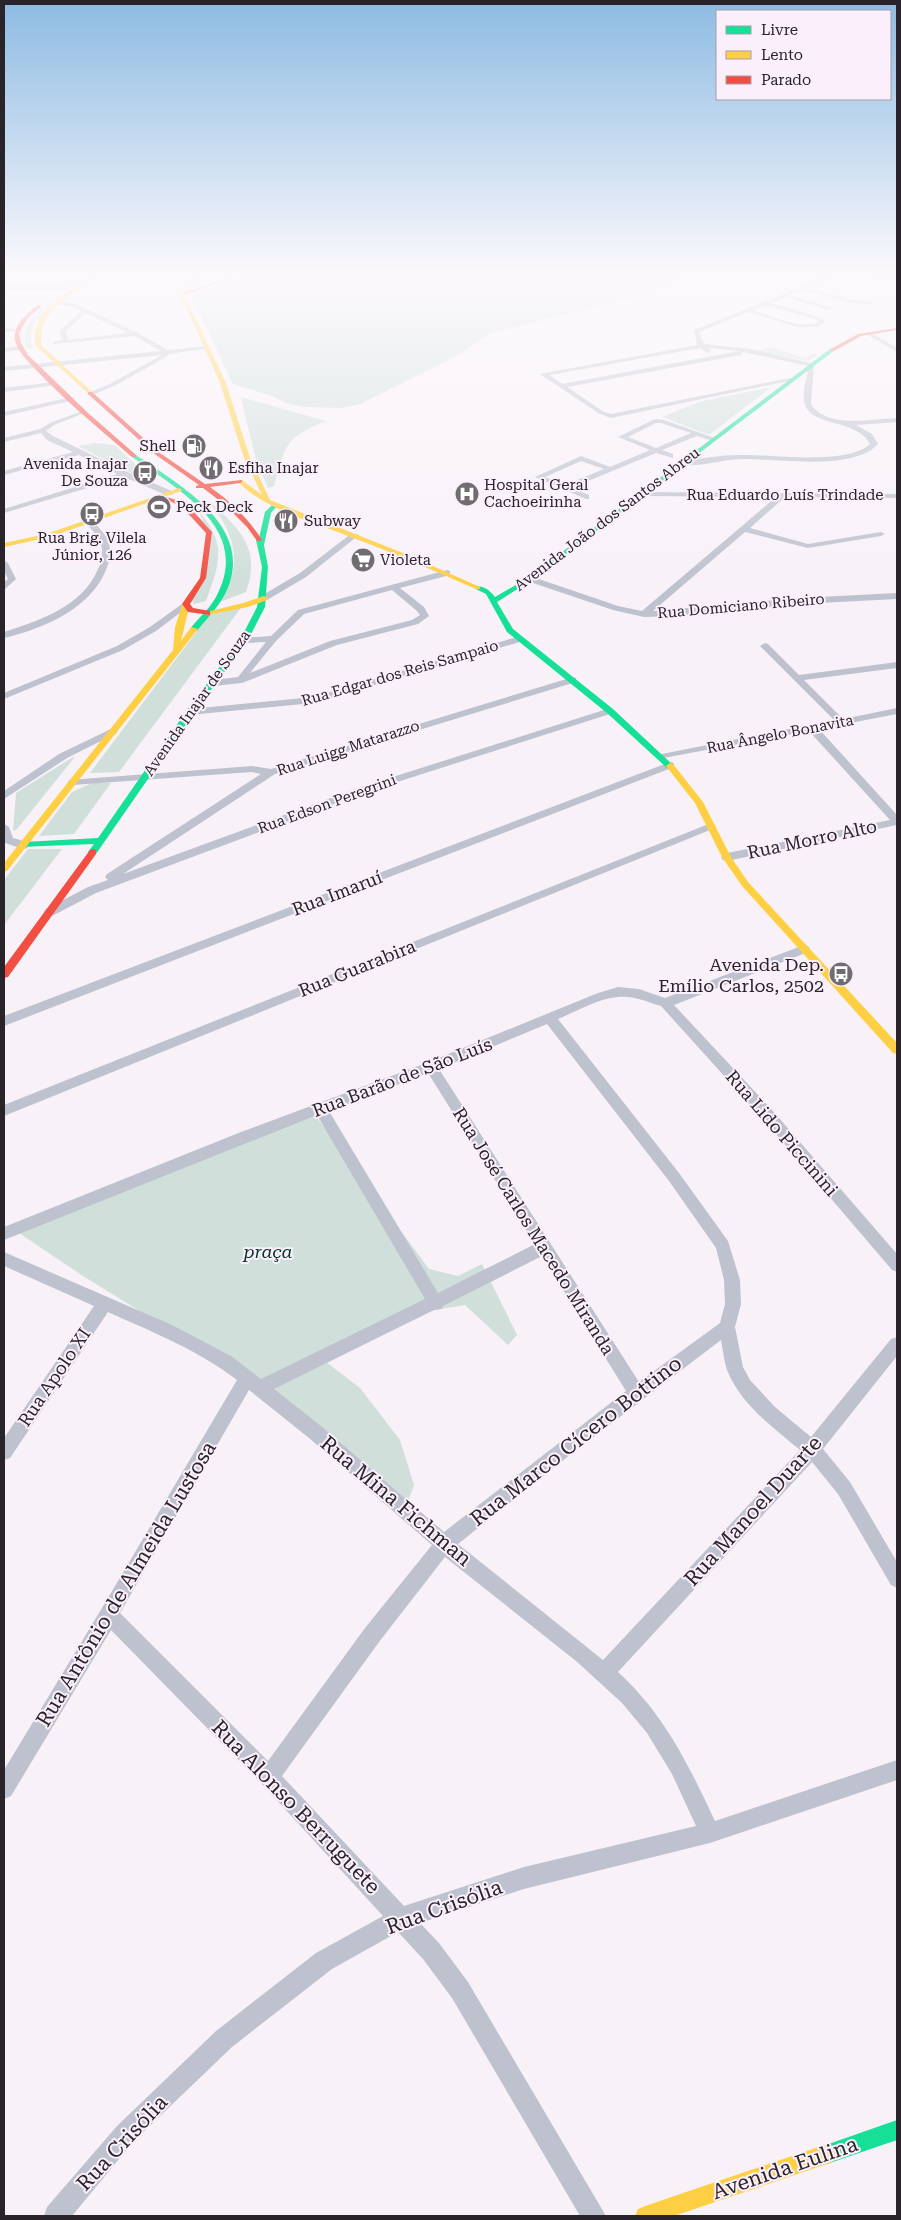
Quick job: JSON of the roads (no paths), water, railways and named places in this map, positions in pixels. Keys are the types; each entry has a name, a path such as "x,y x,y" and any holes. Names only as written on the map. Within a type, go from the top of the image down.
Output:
{"main road":[{"path":"4,869 222,593 230,575 232,557 220,526 210,513 190,497 174,491 49,379"},
{"name":"Avenida Inajar de Souza","path":"4,974 101,841 190,712 244,640 264,598 265,567 261,544 241,517 205,485 163,458 74,379"},
{"path":"221,379 246,458 272,502"},
{"name":"Avenida João dos Santos Abreu","path":"495,600 530,579 685,463 713,438 790,380"},
{"path":"240,482 245,472 246,458"},
{"path":"4,545 48,536 174,491 205,485 240,482 249,491 272,502 482,588 495,600 502,618 510,630 610,711 666,761 688,787 727,857 745,884 897,1050"},
{"path":"177,650 176,644 181,616 186,604 203,578 210,525 190,497"},
{"path":"152,499 170,498 187,504 203,529 209,532"},
{"path":"261,544 272,502"},
{"path":"186,604 191,610 207,613 237,607 264,598"},
{"path":"23,845 101,841"},
{"name":"Avenida Eulina","path":"645,2216 897,2130"}],"street":[{"path":"90,394 123,379"},
{"path":"551,379 602,413 615,416 790,380"},
{"path":"572,379 579,383"},
{"path":"562,386 602,379"},
{"path":"685,463 739,457 844,457 859,454 873,447 871,437 847,424 820,415 809,407 811,379"},
{"path":"4,390 55,384"},
{"path":"4,414 72,399"},
{"path":"4,440 42,431 52,424 84,412"},
{"path":"847,424 897,420"},
{"path":"670,456 622,438 658,421 668,422 713,438"},
{"path":"42,431 50,438 124,474 174,491"},
{"path":"565,488 698,433"},
{"path":"4,473 80,452"},
{"path":"586,497 539,477 581,458 612,470"},
{"path":"4,511 124,474"},
{"name":"Rua Eduardo Luís Trindade","path":"643,494 897,496"},
{"path":"644,614 782,496"},
{"path":"4,635 51,617 83,598 95,586 107,553 106,543 88,521"},
{"path":"745,529 808,546 881,534"},
{"path":"264,598 304,575 355,535"},
{"path":"4,563 12,579 4,587"},
{"path":"239,681 273,639 300,612 448,573"},
{"name":"Rua Domiciano Ribeiro","path":"530,579 616,608 644,614 678,613 799,601 897,596"},
{"path":"213,683 239,681 257,676 324,646 415,622 425,616 421,609 394,588"},
{"path":"4,696 120,648 153,629 186,604"},
{"path":"153,629 171,624 180,626"},
{"path":"244,640 273,639"},
{"name":"Rua Edgar dos Reis Sampaio","path":"190,712 314,700 520,639"},
{"path":"765,646 841,722"},
{"path":"796,678 897,665"},
{"name":"Rua Luigg Matarazzo","path":"92,890 271,772 573,680"},
{"name":"Rua Edson Peregrini","path":"50,912 92,890 362,790 610,711"},
{"name":"Rua Ângelo Bonavita","path":"666,761 897,711"},
{"path":"812,728 897,821"},
{"path":"4,796 71,752 113,731"},
{"name":"Rua Imaruí","path":"4,1021 666,761"},
{"path":"73,782 252,769 271,772"},
{"name":"Rua Morro Alto","path":"727,857 897,821"},
{"name":"Rua Guarabira","path":"4,1111 711,826"},
{"path":"4,827 6,839 23,845"},
{"path":"665,1003 804,949"},
{"name":"Rua Barão de São Luís","path":"4,1234 246,1136 431,1067 602,996 618,992 639,994 665,1003"},
{"name":"Rua Lido Piccinini","path":"665,1003 768,1115 897,1265"},
{"path":"550,1018 674,1177 722,1246 732,1280 733,1304 727,1327 736,1369 744,1385 769,1413 812,1449 844,1488 897,1579"},
{"name":"Rua José Carlos Macedo Miranda","path":"431,1067 637,1394"},
{"path":"321,1109 436,1304"},
{"path":"253,1383 436,1304 544,1247"},
{"name":"Rua Mina Fichman","path":"4,1259 183,1338 225,1361 315,1432 444,1544 583,1654 629,1696 654,1726 680,1767 710,1833"},
{"name":"Rua Apolo XI","path":"4,1452 105,1303"},
{"name":"Rua Marco Cícero Bottino","path":"269,1777 372,1635 444,1544 678,1361 727,1327"},
{"name":"Rua Manoel Duarte","path":"604,1673 812,1449 897,1344"},
{"name":"Rua Antônio de Almeida Lustosa","path":"4,1789 253,1383"},
{"name":"Rua Alonso Berruguete","path":"109,1616 269,1777 431,1951 460,1990 594,2216"},
{"name":"Rua Crisólia","path":"56,2216 125,2134 224,2040 324,1960 401,1918 524,1878 710,1833 897,1770"}],"place":[{"name":"Shell","path":"194,446"},
{"name":"Esfiha Inajar","path":"211,468"},
{"name":"Avenida Inajar De Souza","path":"145,473"},
{"name":"Hospital Geral Cachoeirinha","path":"467,494"},
{"name":"Peck Deck","path":"159,507"},
{"name":"Rua Brig. Vilela Júnior, 126","path":"92,514"},
{"name":"Subway","path":"286,521"},
{"name":"Violeta","path":"363,560"},
{"name":"Avenida Dep. Emílio Carlos, 2502","path":"841,974"}],"park label":[{"name":"praça","path":"268,1251"}]}
